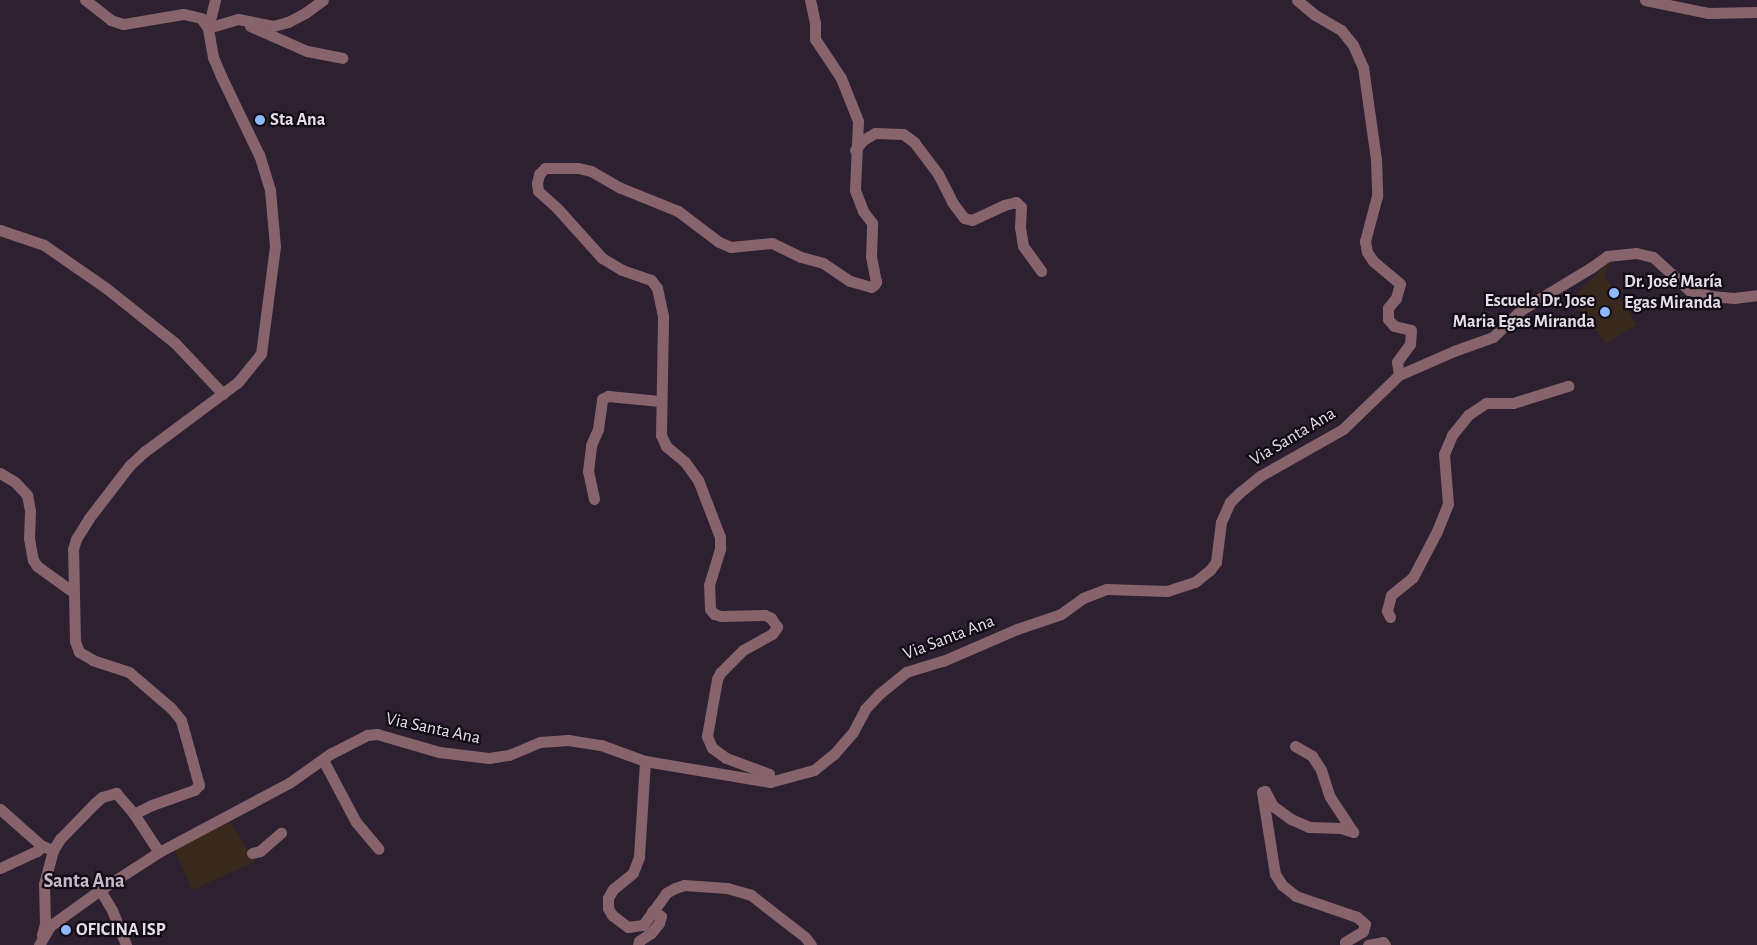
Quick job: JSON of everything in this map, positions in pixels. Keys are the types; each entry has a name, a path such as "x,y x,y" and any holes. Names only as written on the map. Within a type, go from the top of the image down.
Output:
{"street":[{"path":"85,0 111,20 123,24 192,14 201,18 208,28"},
{"path":"134,814 152,805 194,790 199,785 189,742 181,720 171,708 129,672 93,660 79,652 75,641 73,549 76,539 89,518 130,465 144,452 238,382 261,354 275,246 270,190 246,124 213,57 208,28 215,0"},
{"path":"208,28 238,19 273,26 288,22 323,0"},
{"path":"770,782 769,774 726,758 712,748 707,736 717,679 720,673 743,650 772,634 777,627 771,618 765,615 721,616 714,614 710,609 709,585 720,548 720,537 698,480 685,462 666,446 661,435 660,401 663,316 657,288 651,280 622,270 602,258 557,208 538,191 537,183 539,174 546,168 578,168 591,171 621,188 678,211 719,242 731,247 772,243 801,257 823,263 850,281 871,287 876,282 871,257 872,222 863,211 855,190 855,150 858,121 841,78 814,39 815,23 810,0"},
{"path":"1297,0 1315,15 1341,30 1353,45 1363,67 1376,159 1378,196 1365,241 1367,252 1373,261 1400,284 1396,298 1388,308 1388,319 1394,326 1411,330 1410,344 1397,362 1399,375"},
{"path":"1645,0 1700,12 1757,12"},
{"path":"238,19 240,22 307,51 342,58"},
{"path":"855,150 863,140 875,133 904,134 914,142 933,167 952,202 964,218 977,218 1004,205 1016,202 1021,207 1020,227 1023,246 1041,271"},
{"path":"0,230 44,245 106,288 175,343 223,394"},
{"name":"Via Santa Ana","path":"40,943 50,926 100,890 159,852 289,783 357,739 377,734 439,752 473,758 508,755 540,742 556,739 601,745 645,761 770,782 797,776 822,766 853,732 864,709 906,672 943,661 1017,629 1061,614 1083,598 1107,589 1167,591 1194,582 1210,570 1216,562 1221,522 1230,502 1260,476 1343,429 1399,375 1454,351 1493,337 1521,310 1607,256 1636,253 1653,257 1689,290 1711,296 1734,298 1757,295"},
{"path":"1390,617 1387,611 1391,596 1413,577 1437,532 1448,504 1444,454 1452,435 1468,415 1486,403 1513,403 1568,386"},
{"path":"594,499 588,471 602,398 615,396 660,401"},
{"path":"0,473 15,482 27,495 30,510 29,538 33,560 37,566 73,592"},
{"path":"1295,746 1312,756 1321,770 1330,797 1354,832 1341,828 1310,827 1292,819 1273,806 1265,791 1262,792 1275,874 1282,884 1296,896 1356,917 1365,924 1363,931 1345,942 1346,945"},
{"path":"323,760 356,822 379,849"},
{"path":"645,761 639,857 633,873 612,889 608,898 608,908 612,915 628,927 642,925 666,894 674,888 684,885 727,888 751,894 805,937 811,945"},
{"path":"40,943 45,924 44,884 53,850 72,825 102,798 116,793 134,814 159,852"},
{"path":"0,808 20,824 42,846 53,850"},
{"path":"252,853 260,851 281,833"},
{"path":"0,868 37,851 42,846"},
{"path":"100,890 112,910 126,945"},
{"path":"638,945 639,941 651,933 659,923 661,916 652,911"},
{"path":"1368,945 1383,942 1385,945"}],"shaded area":[{"name":"Escuela Dr. Jose Maria Egas Miranda","path":"1612,259 1605,276 1637,325 1606,344 1572,298 1601,270 1604,261"},
{"path":"228,818 255,862 192,890 174,849"}],"place":[{"name":"Sta Ana","path":"260,120"},
{"name":"Dr. José María Egas Miranda","path":"1614,293"},
{"name":"Escuela Dr. Jose Maria Egas Miranda","path":"1605,312"},
{"name":"OFICINA ISP","path":"66,930"}],"district":[{"name":"Santa Ana","path":"84,881"}]}
